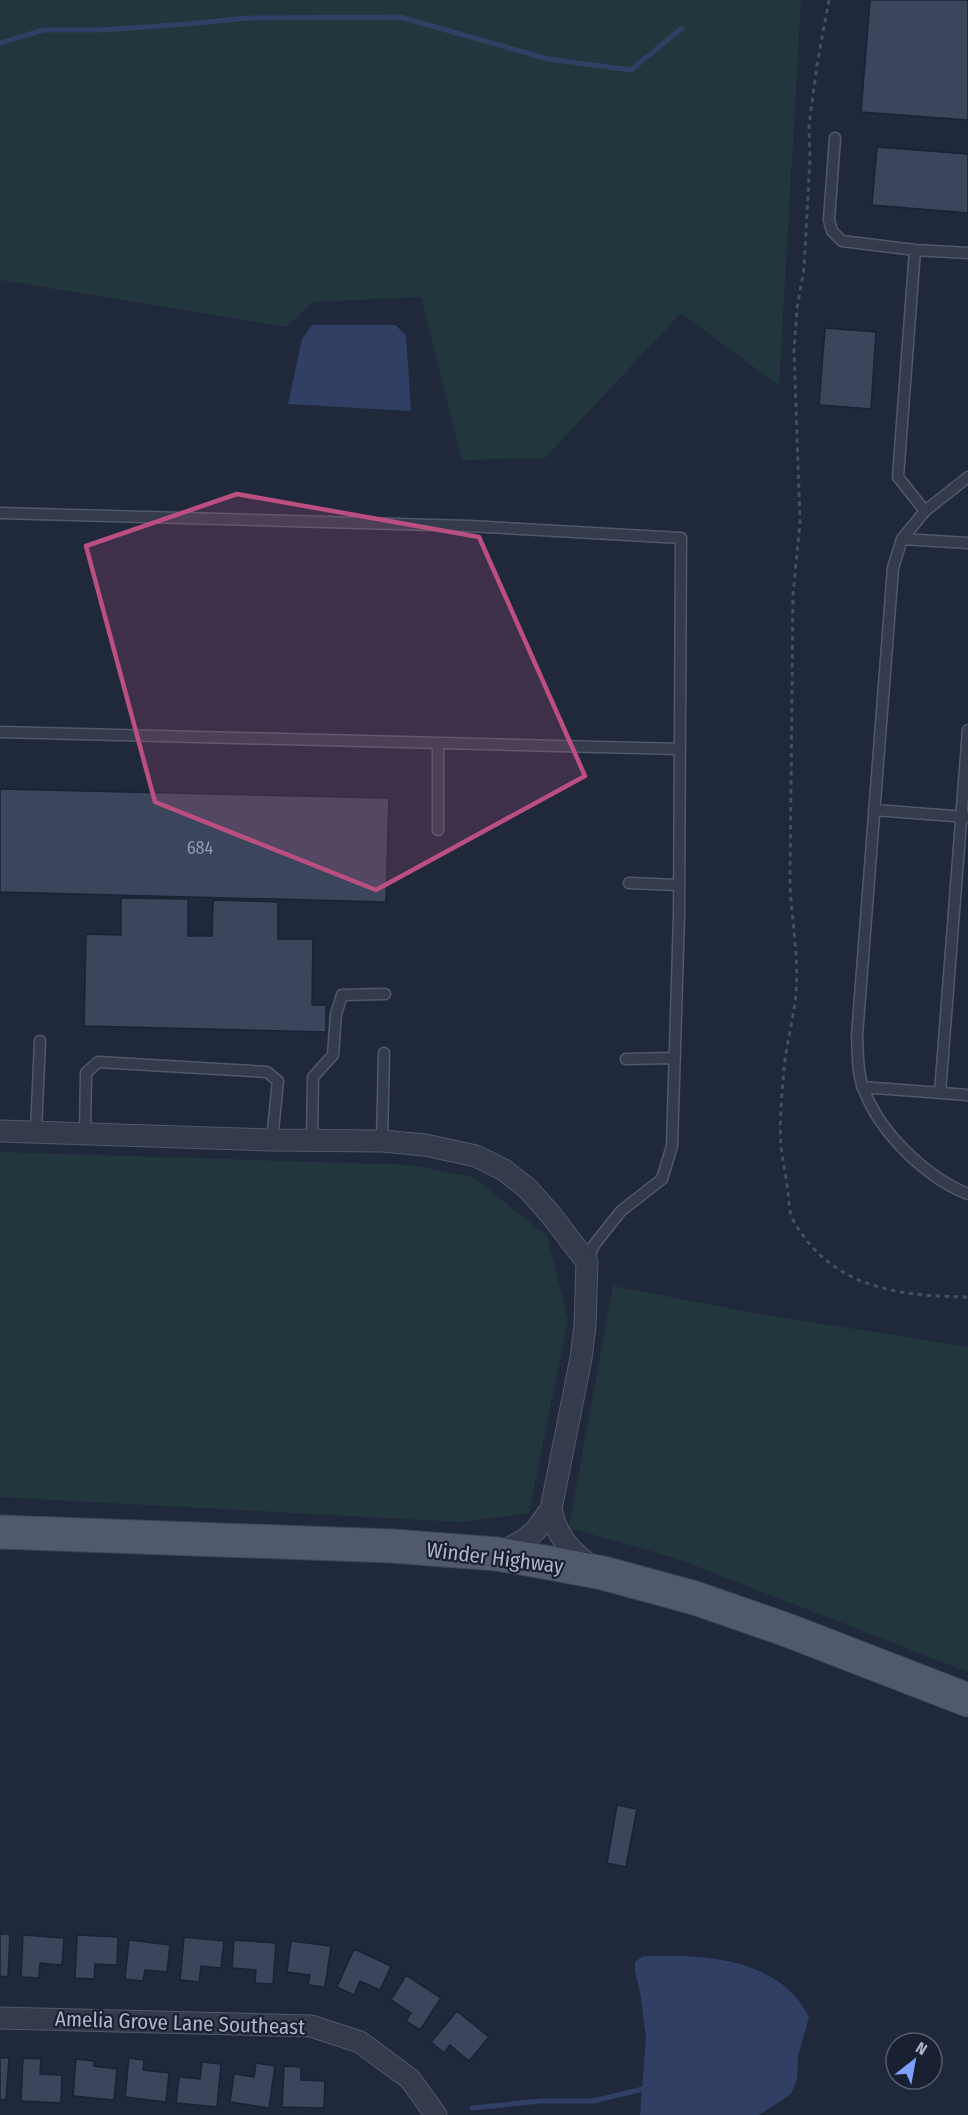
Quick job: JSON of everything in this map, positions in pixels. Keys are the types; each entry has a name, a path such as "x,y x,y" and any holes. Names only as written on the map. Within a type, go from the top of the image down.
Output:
{"main road":[{"name":"Winder Highway","path":"0,1532 392,1546 497,1554 603,1573 663,1588 741,1613 968,1700"}],"street":[{"path":"0,1131 272,1140 382,1141 452,1149 476,1156 504,1170 527,1188 551,1215 586,1262 585,1326 581,1358 551,1509 543,1522 530,1535 497,1554"},
{"path":"551,1509 561,1538 582,1560 603,1573"},
{"name":"Amelia Grove Lane Southeast","path":"0,2018 311,2026 360,2042 410,2079 436,2115"}],"lane":[{"path":"835,138 829,220 832,231 842,241 968,254"},
{"path":"915,250 898,477 925,511"},
{"path":"968,477 925,511 902,539 893,568 857,1036 862,1087 885,1130 909,1154 936,1175 968,1194"},
{"path":"0,513 457,525 681,538 678,885 672,1146 662,1179 621,1211 594,1245 586,1262"},
{"path":"902,539 968,543"},
{"path":"940,1093 965,817 968,730"},
{"path":"0,732 680,749"},
{"path":"438,743 438,830"},
{"path":"874,810 965,817"},
{"path":"629,884 678,885"},
{"path":"312,1141 313,1077 333,1055 336,1014 342,995 385,994"},
{"path":"36,1132 40,1041"},
{"path":"382,1141 384,1053"},
{"path":"626,1059 675,1058"},
{"path":"86,1134 86,1074 98,1062 267,1072 278,1081 272,1140"},
{"path":"862,1087 968,1095"}],"path":[{"path":"829,0 809,125 810,158 804,269 797,308 794,361 800,522 793,595 790,880 797,964 795,1010 784,1068 781,1145 791,1216 826,1261 860,1282 891,1291 930,1296 968,1297"}],"highlighted area":[{"path":"237,494 479,537 585,776 376,890 155,802 86,546"}],"green space":[{"path":"0,0 801,0 779,386 681,313 545,458 462,460 421,297 313,302 286,327 0,280"},
{"path":"0,1152 411,1165 473,1177 547,1236 568,1319 529,1513 460,1522 0,1497"},
{"path":"613,1286 754,1313 968,1347 968,1672 675,1558 569,1528"}],"water":[{"path":"312,325 395,325 406,335 411,411 288,404 302,339"},
{"path":"643,1956 689,1957 737,1963 779,1982 796,1997 809,2017 798,2056 797,2080 791,2094 759,2115 640,2115 646,2037 635,1962"}],"building":[{"path":"870,0 968,0 968,120 861,112"},
{"path":"877,147 968,154 968,213 872,205"},
{"path":"825,328 876,332 871,409 819,405"},
{"path":"0,789 389,798 386,902 0,892"},
{"path":"121,898 188,899 188,936 212,936 213,900 278,902 278,939 313,939 312,1005 326,1005 326,1032 84,1026 86,934 121,935"},
{"path":"617,1805 637,1809 626,1867 607,1863"},
{"path":"0,1934 10,1934 8,1977 0,1976"},
{"path":"23,1935 64,1938 62,1965 40,1963 39,1978 21,1977"},
{"path":"77,1935 118,1937 117,1965 95,1964 94,1979 75,1978"},
{"path":"184,1937 224,1941 221,1968 201,1966 199,1982 180,1980"},
{"path":"129,1940 170,1945 167,1972 145,1970 143,1981 125,1979"},
{"path":"234,1940 276,1943 273,1984 255,1983 256,1970 232,1968"},
{"path":"291,1941 331,1946 325,1987 308,1985 310,1975 287,1972"},
{"path":"354,1949 391,1966 380,1990 360,1981 354,1995 337,1987"},
{"path":"406,1975 441,1998 420,2030 406,2021 411,2013 391,2000"},
{"path":"457,2011 489,2037 469,2061 450,2045 444,2053 431,2042"},
{"path":"0,2058 9,2058 6,2100 0,2099"},
{"path":"23,2058 41,2059 40,2074 62,2075 61,2103 21,2101"},
{"path":"129,2058 144,2060 143,2070 169,2073 166,2102 125,2097"},
{"path":"76,2059 94,2061 94,2066 117,2069 114,2100 73,2096"},
{"path":"202,2062 221,2064 217,2107 176,2103 179,2077 200,2079"},
{"path":"256,2063 275,2066 269,2108 230,2102 234,2074 254,2077"},
{"path":"284,2066 301,2067 301,2080 325,2081 324,2108 282,2107"}],"waterway":[{"path":"0,43 43,30 101,30 247,18 400,17 548,59 631,70 682,28"},
{"path":"472,2108 541,2101 593,2101 643,2089"}]}
